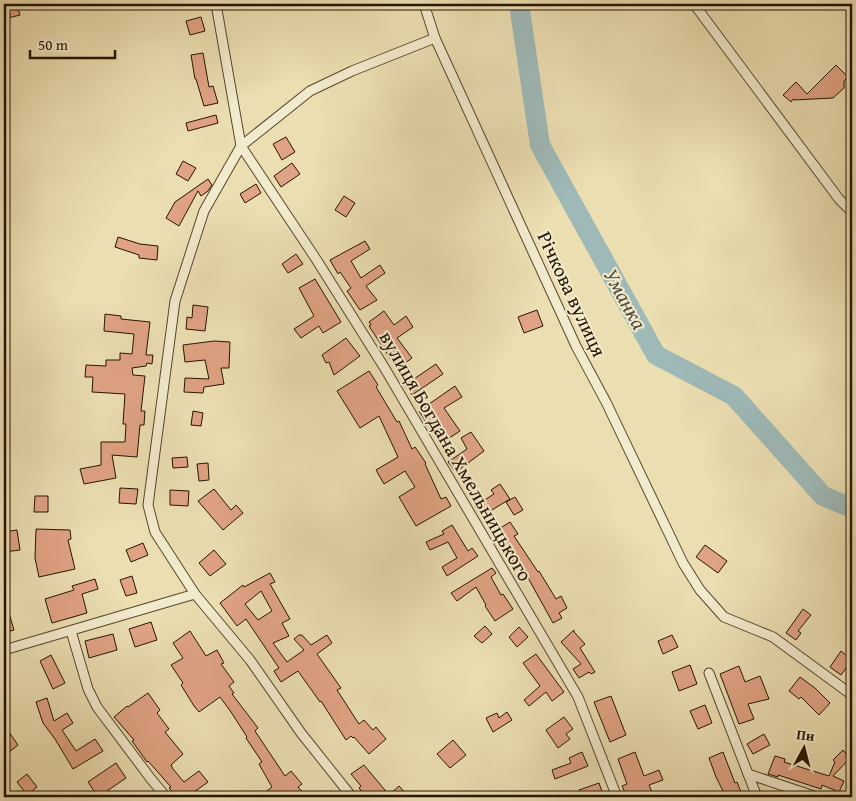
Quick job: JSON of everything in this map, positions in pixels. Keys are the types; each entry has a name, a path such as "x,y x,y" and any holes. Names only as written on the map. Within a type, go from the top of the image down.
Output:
{"street":[{"path":"216,4 241,146"},
{"name":"Річкова вулиця","path":"424,4 435,38 576,346 606,402 683,563 700,590 724,616 773,638 852,695"},
{"path":"694,4 839,199 852,212"},
{"path":"352,797 301,733 250,660 195,594 156,532 148,505 175,301 204,211 241,146 310,91 352,71 435,38"},
{"name":"вулиця Богдана Хмельницького","path":"241,146 316,259 384,367 578,698 617,797"},
{"path":"4,650 195,594"},
{"path":"71,630 86,682 97,707 166,797"},
{"path":"709,673 757,797"},
{"path":"748,774 817,797"}],"building":[{"path":"17,4 20,15 4,19 4,6"},
{"path":"201,17 205,31 190,35 186,21"},
{"path":"203,53 209,87 213,86 218,103 204,106 195,79 191,55"},
{"path":"836,65 848,77 844,81 844,88 833,98 793,99 791,102 783,95 796,82 807,94"},
{"path":"216,115 218,123 188,131 186,123"},
{"path":"286,137 295,152 282,160 273,144"},
{"path":"183,161 196,168 188,181 176,174"},
{"path":"292,163 300,174 281,187 274,176"},
{"path":"208,179 212,185 201,196 198,191 179,226 166,218 175,202"},
{"path":"256,184 261,193 245,203 240,194"},
{"path":"344,196 355,203 346,217 335,210"},
{"path":"118,237 140,244 158,246 157,260 139,258 139,255 115,247"},
{"path":"365,241 370,249 351,261 361,278 380,265 385,273 366,286 377,300 360,310 347,291 351,288 340,272 338,274 330,260"},
{"path":"296,254 303,264 288,273 282,264"},
{"path":"315,279 341,322 323,333 319,326 301,338 294,329 314,316 299,288"},
{"path":"193,305 208,307 205,331 186,329 187,317 192,318"},
{"path":"537,310 543,326 524,333 518,317"},
{"path":"384,311 394,325 406,316 413,327 397,338 412,358 397,369 369,326 371,325 369,322"},
{"path":"105,314 121,316 121,319 150,322 146,355 153,355 152,364 147,363 146,366 132,368 133,375 145,376 141,411 145,411 144,425 140,425 137,457 112,455 116,478 84,484 80,469 101,465 101,442 125,442 126,424 123,424 125,394 92,392 93,377 85,377 86,365 106,366 106,360 120,360 120,353 132,354 134,334 104,331"},
{"path":"346,338 360,356 334,375 329,362 326,363 322,355"},
{"path":"214,341 230,342 229,368 221,368 224,384 204,387 203,393 184,392 185,378 209,379 205,360 185,362 183,345"},
{"path":"436,364 443,374 412,395 405,385"},
{"path":"369,371 378,385 376,387 397,422 399,421 412,449 415,447 426,463 441,499 446,497 451,506 416,526 399,497 415,487 405,471 384,484 376,470 398,457 379,416 360,428 337,391"},
{"path":"455,386 462,397 444,408 460,431 440,444 419,411"},
{"path":"193,411 203,413 201,426 191,425"},
{"path":"471,432 484,451 456,472 448,462 467,449 461,438"},
{"path":"187,457 188,467 173,468 172,458"},
{"path":"208,463 209,480 199,481 197,464"},
{"path":"500,484 510,499 482,516 475,506 494,494 491,490"},
{"path":"120,488 138,489 136,504 119,503"},
{"path":"214,489 231,510 236,505 243,513 223,530 198,501"},
{"path":"170,490 189,491 188,506 170,505"},
{"path":"35,496 48,496 48,512 34,512"},
{"path":"515,497 523,510 514,515 506,502"},
{"path":"510,522 518,534 514,536 556,599 561,596 567,608 559,613 562,618 553,623 522,567 518,570 494,532"},
{"path":"452,525 468,551 472,548 478,556 447,576 442,567 457,558 448,542 430,550 426,542 444,534 442,531"},
{"path":"36,529 70,530 71,539 68,540 75,569 39,577 35,558"},
{"path":"17,530 20,550 4,552 4,532"},
{"path":"143,543 148,555 131,562 126,550"},
{"path":"705,545 727,561 718,573 696,557"},
{"path":"214,550 226,564 210,576 199,563"},
{"path":"492,568 496,573 491,577 501,595 503,594 513,609 495,621 476,587 457,601 451,593"},
{"path":"270,573 275,582 270,584 290,619 282,623 289,636 273,643 287,662 304,650 294,639 299,635 302,635 311,645 327,635 332,643 317,654 341,688 337,690 359,724 364,720 373,730 376,727 386,739 369,754 354,737 351,736 346,740 321,701 298,671 281,682 274,671 279,668 246,619 237,626 220,603 243,585 244,587","holes":["261,591 272,611 258,620 245,604"]},
{"path":"132,576 137,593 126,596 120,580"},
{"path":"95,579 98,589 82,594 87,613 52,623 45,599 74,590 72,586"},
{"path":"6,604 14,630 4,633 4,605"},
{"path":"803,609 811,615 798,631 801,633 796,640 786,633"},
{"path":"151,622 157,640 135,647 129,629"},
{"path":"485,626 492,634 482,643 474,636"},
{"path":"519,627 528,637 517,647 509,637"},
{"path":"574,630 585,644 580,648 595,672 591,674 589,672 579,678 573,669 581,664 561,642"},
{"path":"190,631 206,656 217,650 224,663 221,664 234,682 229,686 234,693 232,694 258,728 255,731 285,776 291,771 302,784 298,787 307,797 259,797 272,787 259,764 262,762 231,712 220,697 199,712 194,706 181,685 183,683 171,665 183,658 173,643"},
{"path":"113,634 117,650 89,658 85,641"},
{"path":"672,635 678,647 663,654 658,641"},
{"path":"841,651 852,660 841,675 830,667"},
{"path":"536,654 564,692 552,701 546,692 529,706 524,700 540,686 523,663"},
{"path":"51,655 65,683 53,689 40,661"},
{"path":"690,665 697,684 679,691 672,672"},
{"path":"739,666 745,682 760,676 769,699 748,704 754,719 739,724 720,674"},
{"path":"800,677 815,688 830,703 819,715 801,697 799,699 789,691"},
{"path":"148,693 160,710 157,713 169,729 165,732 183,754 171,765 173,769 184,782 199,771 208,782 187,797 177,797 169,788 171,787 147,762 132,741 134,740 114,717"},
{"path":"611,696 626,735 610,742 594,702"},
{"path":"47,698 54,721 67,713 73,723 62,730 76,751 95,739 103,751 73,769 43,723 36,702"},
{"path":"705,705 712,723 698,729 690,711"},
{"path":"507,712 512,720 493,732 486,718 497,713 499,718"},
{"path":"564,717 573,729 566,734 570,739 558,748 546,730"},
{"path":"4,725 18,745 4,756"},
{"path":"764,734 770,745 753,754 747,744"},
{"path":"453,740 466,755 450,768 437,754"},
{"path":"843,750 850,758 833,776 844,781 839,792 822,785 821,789 778,775 778,777 768,774 775,756 785,759 784,762 829,776 835,762 833,760"},
{"path":"582,752 588,766 555,779 552,770 571,763 569,758"},
{"path":"635,752 644,776 659,770 663,780 649,785 654,797 627,797 622,786 627,784 618,759"},
{"path":"723,752 735,783 737,782 743,797 726,797 716,777 709,758"},
{"path":"116,763 126,778 98,797 88,782"},
{"path":"364,765 389,795 399,786 409,797 366,797 359,788 361,786 351,774"},
{"path":"27,774 37,787 27,795 17,782"},
{"path":"599,783 604,797 582,797 579,790"}],"waterway":[{"name":"Уманка","path":"519,4 540,145 656,355 734,396 823,496 852,508"}]}
